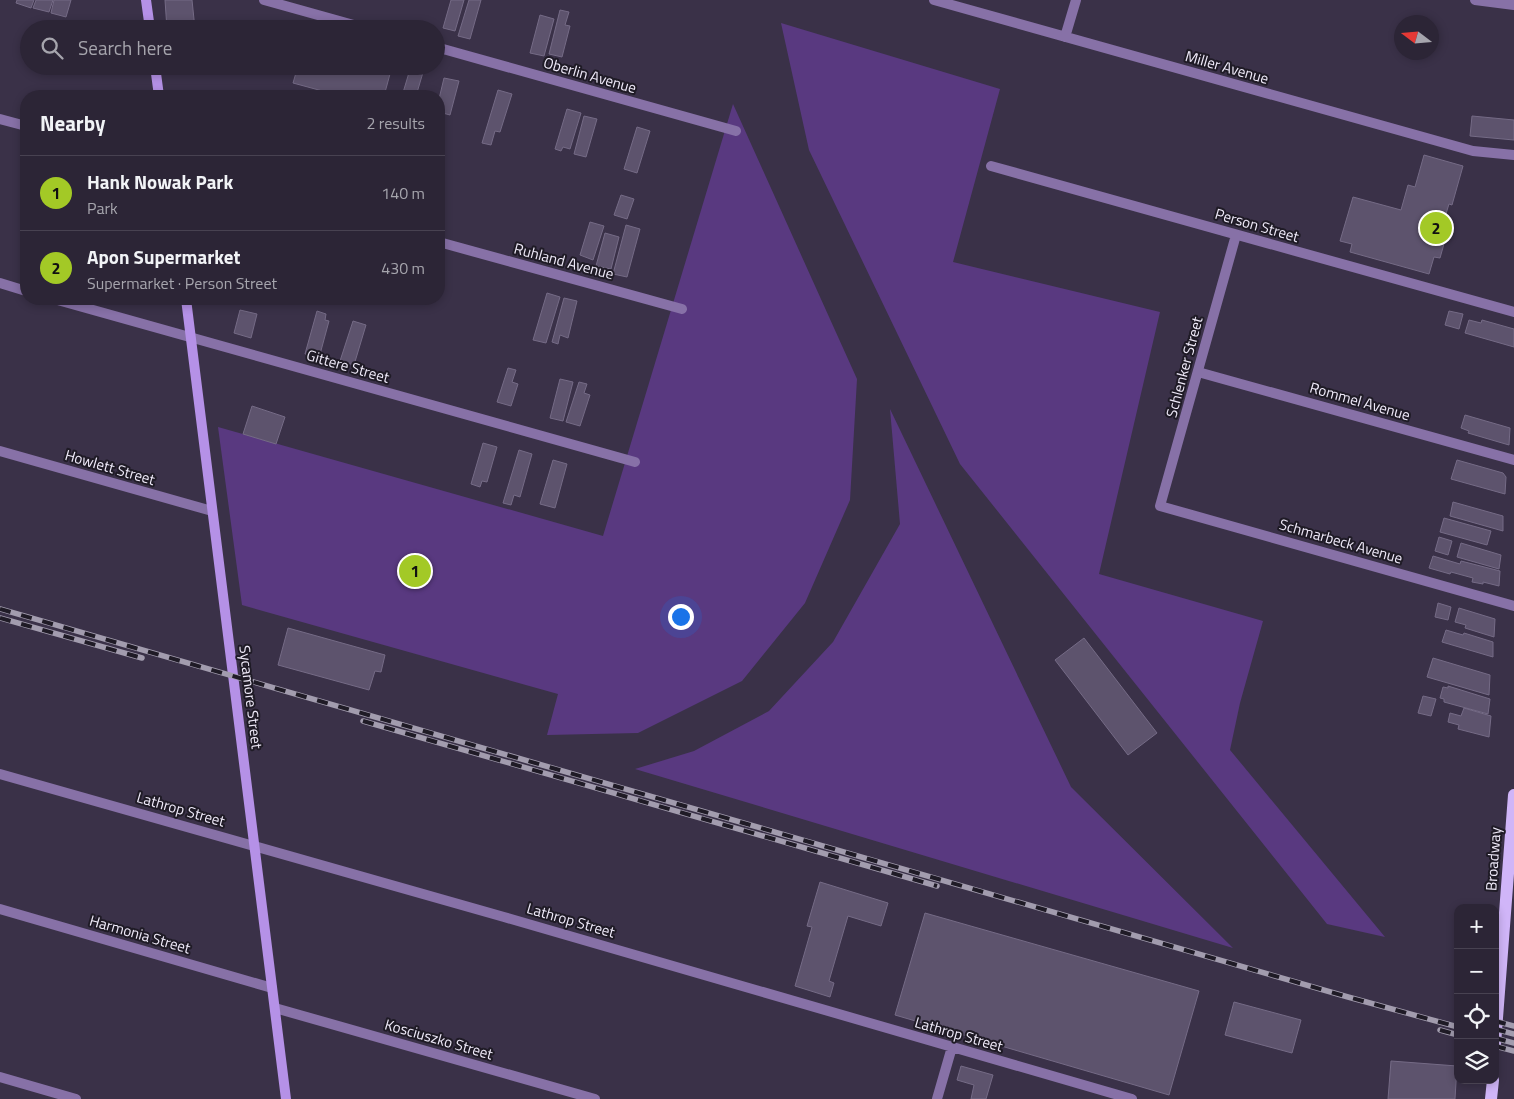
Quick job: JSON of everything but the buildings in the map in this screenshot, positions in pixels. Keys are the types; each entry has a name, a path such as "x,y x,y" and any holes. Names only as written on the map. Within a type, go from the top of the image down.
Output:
{"main road":[{"name":"Broadway","path":"1496,1039 1509,922 1514,795"},
{"path":"1493,1084 1494,1097"}],"street":[{"path":"146,0 149,20"},
{"path":"264,0 336,20"},
{"name":"Miller Avenue","path":"934,0 1473,152 1514,155"},
{"path":"1065,37 1076,0"},
{"path":"1475,0 1514,5"},
{"name":"Oberlin Avenue","path":"445,50 736,131"},
{"path":"156,75 159,90"},
{"path":"0,119 20,124"},
{"name":"Person Street","path":"991,166 1514,312"},
{"name":"Schlenker Street","path":"1160,506 1236,235"},
{"name":"Ruhland Avenue","path":"445,244 682,309"},
{"path":"0,284 20,289"},
{"name":"Gittere Street","path":"75,305 634,462"},
{"name":"Sycamore Street","path":"187,305 286,1099"},
{"name":"Rommel Avenue","path":"1198,372 1514,460"},
{"name":"Howlett Street","path":"0,451 212,511"},
{"name":"Schmarbeck Avenue","path":"1160,506 1514,606"},
{"name":"Lathrop Street","path":"0,774 504,917 1132,1099"},
{"name":"Harmonia Street","path":"0,909 272,988"},
{"name":"Kosciuszko Street","path":"275,1008 595,1099"},
{"path":"937,1099 952,1047"},
{"path":"0,1077 76,1099"}],"shaded area":[{"path":"781,23 1000,89 953,262 1160,312 1099,574 1263,621 1240,703 1230,750 1385,937 1327,924 960,464 809,150"},
{"path":"733,104 857,379 850,500 805,603 742,681 638,733 547,735 558,694 242,605 218,427 603,536"},
{"path":"890,409 1071,787 1233,948 635,769 694,751 769,711 833,642 900,524"}],"railway":[{"path":"0,609 1454,1026"},
{"path":"0,618 142,658"},
{"path":"363,721 937,886"},
{"path":"1499,1022 1514,1026"},
{"path":"1440,1030 1454,1034"},
{"path":"1499,1030 1514,1034"},
{"path":"1499,1039 1514,1043"},
{"path":"1499,1047 1514,1051"}],"place":[{"name":"Apon Supermarket","path":"1436,228"},
{"name":"Hank Nowak Park","path":"415,571"}]}
